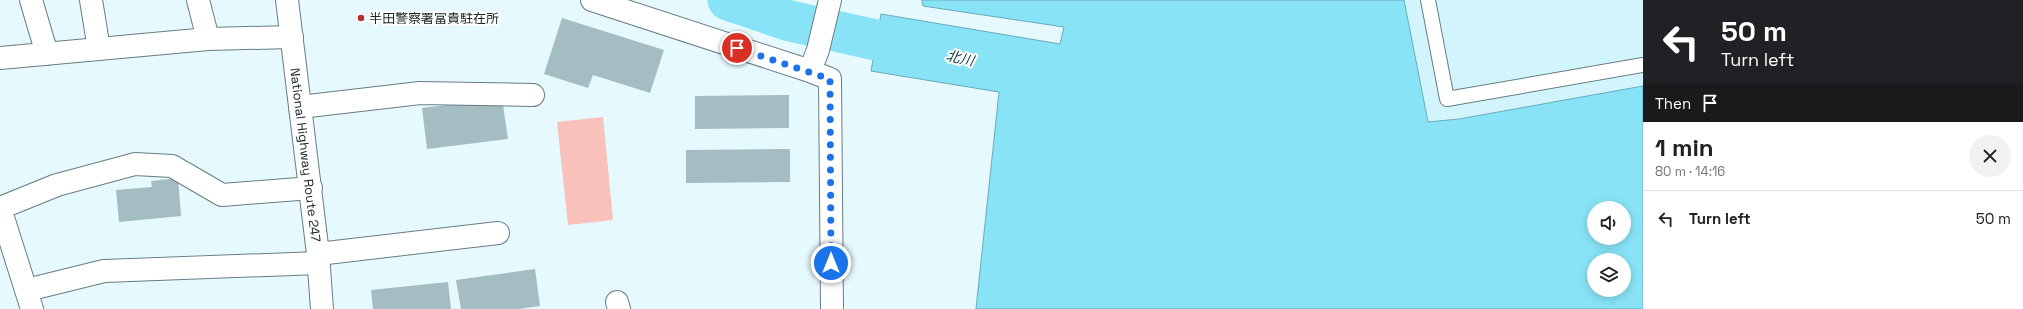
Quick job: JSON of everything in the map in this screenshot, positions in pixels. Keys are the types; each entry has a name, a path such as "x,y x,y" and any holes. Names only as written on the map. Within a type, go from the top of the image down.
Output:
{"main road":[{"path":"31,0 48,54"},
{"path":"91,0 99,49"},
{"path":"198,0 208,39"},
{"name":"National Highway Route 247","path":"287,0 319,258 322,309"},
{"path":"592,0 810,71 830,79 832,309"},
{"path":"810,71 818,50 829,2"},
{"path":"0,58 208,39 292,37"},
{"path":"300,107 420,93 533,95"},
{"path":"311,188 222,195 172,166 135,164 57,185 0,208 30,300 104,271 319,258 498,233"}],"lane":[{"path":"1428,0 1447,99 1643,64"}],"shaded area":[{"path":"1404,0 1643,0 1643,86 1459,119 1428,122"},
{"path":"603,117 613,220 568,225 557,122"}],"water":[{"path":"922,0 1404,0 1428,122 1459,119 1643,86 1643,309 976,309 999,92 871,71 881,14 1060,44 1064,27 923,6"}],"building":[{"path":"562,18 664,50 650,93 593,75 588,88 544,74"},
{"path":"789,95 789,128 695,129 695,96"},
{"path":"502,98 508,139 427,149 422,108"},
{"path":"790,149 790,182 686,183 686,150"},
{"path":"178,178 181,216 119,222 116,190 152,187 151,181"},
{"path":"535,269 540,306 519,309 461,309 456,280"},
{"path":"448,282 451,309 373,309 371,290"}],"waterway":[{"name":"北川","path":"728,0 790,21 930,52"}],"place":[{"name":"半田警察署冨貴駐在所","path":"361,18"}],"route":[{"path":"737,48 810,71 830,79 831,263"}]}
